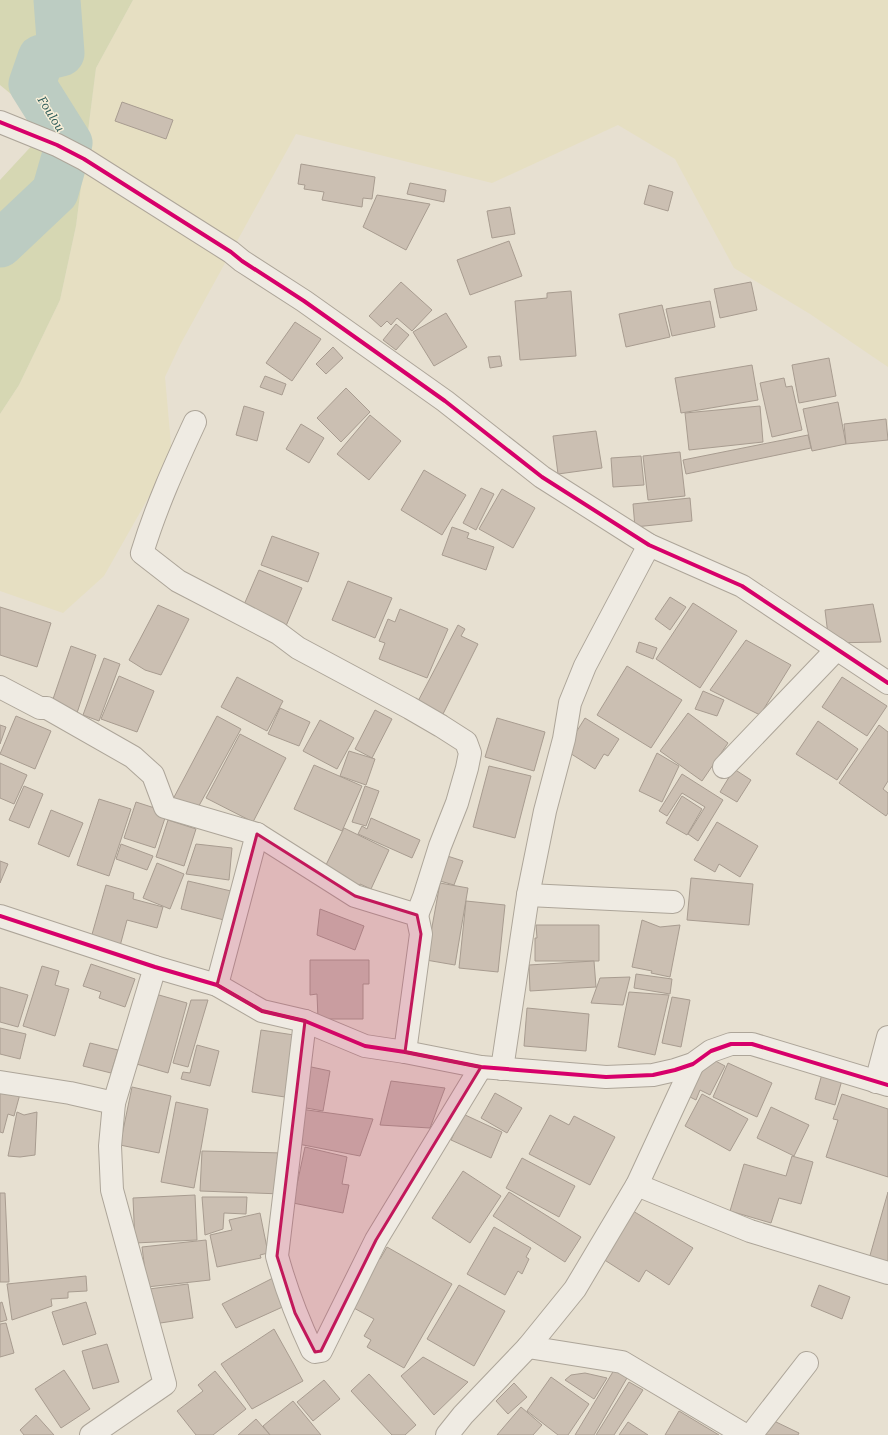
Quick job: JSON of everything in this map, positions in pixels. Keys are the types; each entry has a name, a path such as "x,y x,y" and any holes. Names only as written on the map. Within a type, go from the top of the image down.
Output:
{"street":[{"path":"0,122 57,145 84,159 231,252 242,261 304,301 445,401 542,477 649,546 742,586 888,683"},
{"path":"196,422 164,492 151,524 142,553 178,581 278,633 298,648 441,726 466,742 470,753 457,803 440,846 424,898 417,915 421,934 405,1052"},
{"path":"502,1069 528,895 544,811 564,739 570,703 585,666 649,546"},
{"path":"724,767 837,650"},
{"path":"0,688 40,708 47,708 133,757 153,775 165,807 257,834 355,896 417,915"},
{"path":"216,985 257,834"},
{"path":"528,895 673,902"},
{"path":"0,916 155,967 216,985 262,1011 305,1021 365,1046 502,1069 606,1077 653,1075 693,1064 711,1051 731,1044 752,1044 882,1084 888,1037"},
{"path":"91,1435 164,1384 112,1190 110,1146 114,1103 155,967"},
{"path":"305,1021 277,1256 284,1282 296,1313 312,1350 315,1352 321,1351 376,1240 481,1066"},
{"path":"447,1435 463,1415 528,1347 575,1289 637,1185 693,1064"},
{"path":"0,1082 70,1093 114,1103"},
{"path":"637,1185 750,1230 888,1273"},
{"path":"528,1347 622,1362 745,1435"},
{"path":"751,1435 807,1363"}],"highlighted area":[{"path":"257,834 355,896 417,915 421,934 405,1052 481,1067 376,1240 321,1351 315,1352 295,1313 277,1256 305,1021 262,1011 217,985"}],"shaded area":[{"path":"133,0 888,0 888,367 810,314 734,268 675,159 618,125 492,183 296,134 180,345 165,377 172,456 104,576 63,613 0,591 0,414 19,385 60,300 76,226 96,68"}],"green space":[{"path":"0,0 133,0 96,68 76,226 60,300 19,385 0,414 0,180 50,126 0,85"}],"building":[{"path":"122,102 173,120 166,139 115,121"},
{"path":"301,164 375,177 372,199 363,198 362,207 322,200 324,192 304,189 305,185 298,184"},
{"path":"410,183 446,190 444,202 407,194"},
{"path":"649,185 673,192 668,211 644,204"},
{"path":"377,195 430,204 406,250 363,227"},
{"path":"510,207 515,234 492,238 487,211"},
{"path":"509,241 522,276 470,295 457,260"},
{"path":"401,282 432,310 412,331 397,318 391,325 387,321 381,327 369,316"},
{"path":"751,282 757,310 720,318 714,289"},
{"path":"571,291 576,356 520,360 515,301 547,298 547,293"},
{"path":"710,301 715,327 672,336 666,309"},
{"path":"662,305 670,337 626,347 619,314"},
{"path":"446,313 467,347 434,366 413,332"},
{"path":"295,322 321,339 292,381 266,363"},
{"path":"396,324 409,335 396,350 383,340"},
{"path":"333,347 343,358 326,374 316,364"},
{"path":"500,356 502,366 490,368 488,357"},
{"path":"829,358 836,396 799,403 792,365"},
{"path":"752,365 758,400 681,413 675,378"},
{"path":"265,376 286,384 282,395 260,387"},
{"path":"784,378 786,387 792,386 802,430 772,437 760,383"},
{"path":"346,388 370,412 341,442 317,418"},
{"path":"838,402 846,444 812,451 803,409"},
{"path":"244,406 264,412 257,441 236,435"},
{"path":"760,406 763,442 689,450 685,413"},
{"path":"370,415 401,441 369,480 337,454"},
{"path":"886,419 888,440 846,444 844,424"},
{"path":"301,424 324,438 309,463 286,449"},
{"path":"596,431 602,468 558,474 553,436"},
{"path":"808,435 811,448 686,474 683,460"},
{"path":"680,452 685,496 648,500 643,456"},
{"path":"641,456 644,485 613,487 611,458"},
{"path":"424,470 466,495 442,535 401,510"},
{"path":"481,488 494,494 476,530 463,523"},
{"path":"502,489 535,508 513,548 479,529"},
{"path":"690,498 692,521 635,527 633,504"},
{"path":"452,527 469,533 467,538 494,547 486,570 442,555"},
{"path":"272,536 319,553 308,582 261,565"},
{"path":"259,570 302,588 286,626 243,607"},
{"path":"348,581 392,598 375,638 332,620"},
{"path":"670,597 686,607 670,630 655,619"},
{"path":"693,603 737,631 700,688 656,659"},
{"path":"873,604 881,642 829,643 825,610"},
{"path":"158,605 189,619 161,675 145,670 129,660"},
{"path":"0,607 51,623 37,667 0,655"},
{"path":"400,609 448,629 427,678 379,659 385,643 379,641 388,619 395,622"},
{"path":"458,625 465,629 461,636 478,644 441,718 416,705"},
{"path":"746,640 791,665 760,715 710,690"},
{"path":"639,642 657,648 653,659 636,652"},
{"path":"71,646 96,655 77,713 51,705"},
{"path":"104,658 120,664 99,721 83,715"},
{"path":"627,666 682,700 651,748 597,715"},
{"path":"119,676 154,691 137,732 101,719"},
{"path":"237,677 283,701 267,731 221,707"},
{"path":"842,677 887,706 867,736 822,707"},
{"path":"703,691 724,700 717,716 695,709"},
{"path":"280,708 310,722 299,746 268,734"},
{"path":"375,710 392,719 372,758 355,749"},
{"path":"688,713 728,743 702,781 660,751"},
{"path":"16,716 51,731 35,769 0,754"},
{"path":"217,716 241,729 195,813 172,801"},
{"path":"497,718 545,732 534,771 485,757"},
{"path":"585,718 619,739 608,756 604,754 595,769 565,750"},
{"path":"320,720 354,738 337,769 303,751"},
{"path":"818,721 858,749 837,780 796,754"},
{"path":"0,725 6,727 0,744"},
{"path":"879,725 888,732 888,781 883,789 888,793 888,813 886,816 839,783"},
{"path":"240,734 286,758 253,822 206,798"},
{"path":"349,751 375,759 366,785 340,776"},
{"path":"657,753 679,766 662,802 639,791"},
{"path":"0,763 27,775 14,804 0,798"},
{"path":"314,765 362,786 342,831 294,809"},
{"path":"489,766 531,776 515,838 473,827"},
{"path":"734,769 751,780 737,802 720,792"},
{"path":"682,774 723,800 698,841 688,834 705,807 682,793 667,816 659,811"},
{"path":"24,786 43,794 29,828 9,820"},
{"path":"365,786 379,791 366,826 352,822"},
{"path":"682,796 702,809 687,835 666,823"},
{"path":"99,799 131,809 109,876 77,865"},
{"path":"136,802 167,812 155,848 124,838"},
{"path":"51,810 83,823 69,857 38,844"},
{"path":"371,818 420,840 412,858 358,834 362,826 367,829"},
{"path":"168,820 196,829 184,866 156,857"},
{"path":"717,822 758,846 740,877 719,864 715,872 694,860"},
{"path":"344,828 389,850 371,889 360,884 359,886 325,867"},
{"path":"121,844 153,856 147,870 116,859"},
{"path":"196,844 232,848 229,880 186,874"},
{"path":"441,854 463,861 454,885 433,879"},
{"path":"0,861 8,864 0,883"},
{"path":"157,863 184,874 170,909 143,898"},
{"path":"691,878 753,884 749,925 687,920"},
{"path":"188,881 231,891 224,920 181,909"},
{"path":"440,883 468,888 455,965 426,960"},
{"path":"106,885 134,893 133,899 163,907 157,928 127,920 120,946 91,938"},
{"path":"466,901 505,905 498,972 459,968"},
{"path":"320,909 364,926 355,950 317,935"},
{"path":"642,920 660,927 680,925 670,977 651,973 652,971 632,967"},
{"path":"536,925 599,925 599,961 535,961 535,938 537,938"},
{"path":"310,960 369,960 369,984 363,984 363,1019 318,1019 317,994 310,995"},
{"path":"594,961 596,987 530,991 529,965"},
{"path":"91,964 135,979 125,1007 99,998 101,992 83,986"},
{"path":"42,966 59,971 55,985 69,989 55,1036 23,1026"},
{"path":"636,974 672,979 670,994 634,988"},
{"path":"630,977 623,1005 591,1003 600,978"},
{"path":"0,987 28,995 18,1027 0,1022"},
{"path":"629,992 669,995 655,1055 618,1047"},
{"path":"152,993 187,1003 168,1073 133,1063"},
{"path":"672,997 690,1000 681,1047 662,1043"},
{"path":"191,1000 208,1000 188,1067 173,1063"},
{"path":"527,1008 589,1014 586,1051 524,1046"},
{"path":"0,1028 26,1034 20,1059 0,1054"},
{"path":"261,1030 294,1035 285,1097 252,1092"},
{"path":"90,1043 118,1050 111,1073 83,1066"},
{"path":"197,1045 219,1051 210,1086 181,1079 183,1072 190,1073"},
{"path":"706,1056 725,1066 710,1095 700,1090 696,1100 686,1095"},
{"path":"728,1063 772,1083 757,1117 713,1097"},
{"path":"302,1065 330,1071 323,1111 295,1106"},
{"path":"822,1074 842,1080 835,1105 815,1099"},
{"path":"391,1081 445,1088 430,1128 380,1125"},
{"path":"132,1087 171,1096 159,1153 120,1145"},
{"path":"0,1088 20,1094 14,1116 8,1114 3,1133 0,1132"},
{"path":"495,1093 522,1108 507,1133 481,1118"},
{"path":"702,1094 748,1119 730,1151 685,1126"},
{"path":"842,1094 888,1109 888,1177 826,1157 838,1120 833,1119"},
{"path":"176,1102 208,1109 194,1188 161,1182"},
{"path":"771,1107 809,1125 794,1156 757,1138"},
{"path":"300,1109 373,1119 360,1156 293,1143"},
{"path":"17,1112 24,1115 37,1112 35,1155 20,1157 8,1156"},
{"path":"463,1114 502,1132 491,1158 451,1140"},
{"path":"550,1115 569,1125 574,1116 615,1137 590,1185 529,1154"},
{"path":"305,1147 347,1157 342,1184 349,1185 343,1213 293,1203"},
{"path":"202,1151 283,1153 282,1194 200,1191"},
{"path":"792,1156 813,1162 801,1204 779,1198 771,1223 730,1211 744,1164 786,1176"},
{"path":"522,1158 575,1186 559,1217 506,1188"},
{"path":"463,1171 501,1196 470,1243 432,1218"},
{"path":"509,1192 581,1237 565,1262 493,1216"},
{"path":"888,1192 888,1264 869,1259"},
{"path":"0,1193 5,1193 9,1282 0,1282"},
{"path":"195,1195 197,1240 135,1243 133,1198"},
{"path":"202,1197 247,1197 246,1214 224,1213 223,1229 205,1235"},
{"path":"633,1211 693,1248 669,1285 646,1270 639,1282 603,1259"},
{"path":"260,1213 268,1253 260,1255 261,1258 217,1267 210,1235 232,1230 229,1220"},
{"path":"494,1227 531,1248 526,1257 529,1259 522,1274 518,1271 505,1295 467,1274"},
{"path":"206,1240 210,1280 147,1287 142,1247"},
{"path":"387,1247 452,1284 404,1368 367,1347 371,1340 364,1336 374,1319 352,1307 376,1257 380,1259"},
{"path":"86,1276 87,1291 68,1292 68,1298 51,1299 52,1306 12,1320 7,1284"},
{"path":"273,1278 287,1305 236,1328 222,1304"},
{"path":"188,1284 193,1318 154,1324 149,1289"},
{"path":"459,1285 505,1311 474,1366 427,1339"},
{"path":"819,1285 850,1297 842,1319 811,1306"},
{"path":"2,1302 7,1320 0,1322 0,1303"},
{"path":"86,1302 96,1334 63,1345 52,1312"},
{"path":"6,1323 14,1353 0,1357 0,1324"},
{"path":"274,1329 303,1381 252,1409 221,1364"},
{"path":"107,1344 119,1382 93,1389 82,1351"},
{"path":"423,1357 468,1382 434,1415 401,1376"},
{"path":"64,1370 90,1409 61,1428 35,1389"},
{"path":"614,1370 627,1378 594,1435 575,1435"},
{"path":"215,1371 246,1409 213,1435 196,1435 177,1411 203,1391 198,1385"},
{"path":"585,1373 607,1378 594,1399 565,1380 571,1375"},
{"path":"369,1374 416,1425 405,1435 392,1435 351,1391"},
{"path":"551,1377 589,1404 568,1435 558,1435 527,1411"},
{"path":"324,1380 340,1399 313,1421 297,1402"},
{"path":"629,1382 643,1390 614,1435 596,1435"},
{"path":"514,1383 527,1397 508,1414 496,1401"},
{"path":"293,1401 321,1435 270,1435 263,1426"},
{"path":"521,1407 542,1425 533,1435 497,1435"},
{"path":"679,1411 719,1435 665,1435"},
{"path":"36,1415 54,1435 24,1435 20,1430"},
{"path":"256,1419 270,1435 238,1435"},
{"path":"774,1421 799,1433 798,1435 764,1435"},
{"path":"628,1422 648,1435 619,1435"}],"waterway":[{"name":"Foulou","path":"0,244 55,192 69,143 32,84 41,58 61,53 57,0"}],"cycle path":[{"path":"0,122 57,145 84,159 231,252 242,261 304,301 445,401 542,477 649,545 742,586 888,683"},
{"path":"0,916 155,967 217,985 262,1011 305,1021 365,1046 405,1052 481,1067 606,1077 653,1075 693,1064 711,1051 731,1044 752,1044 888,1085"}]}
